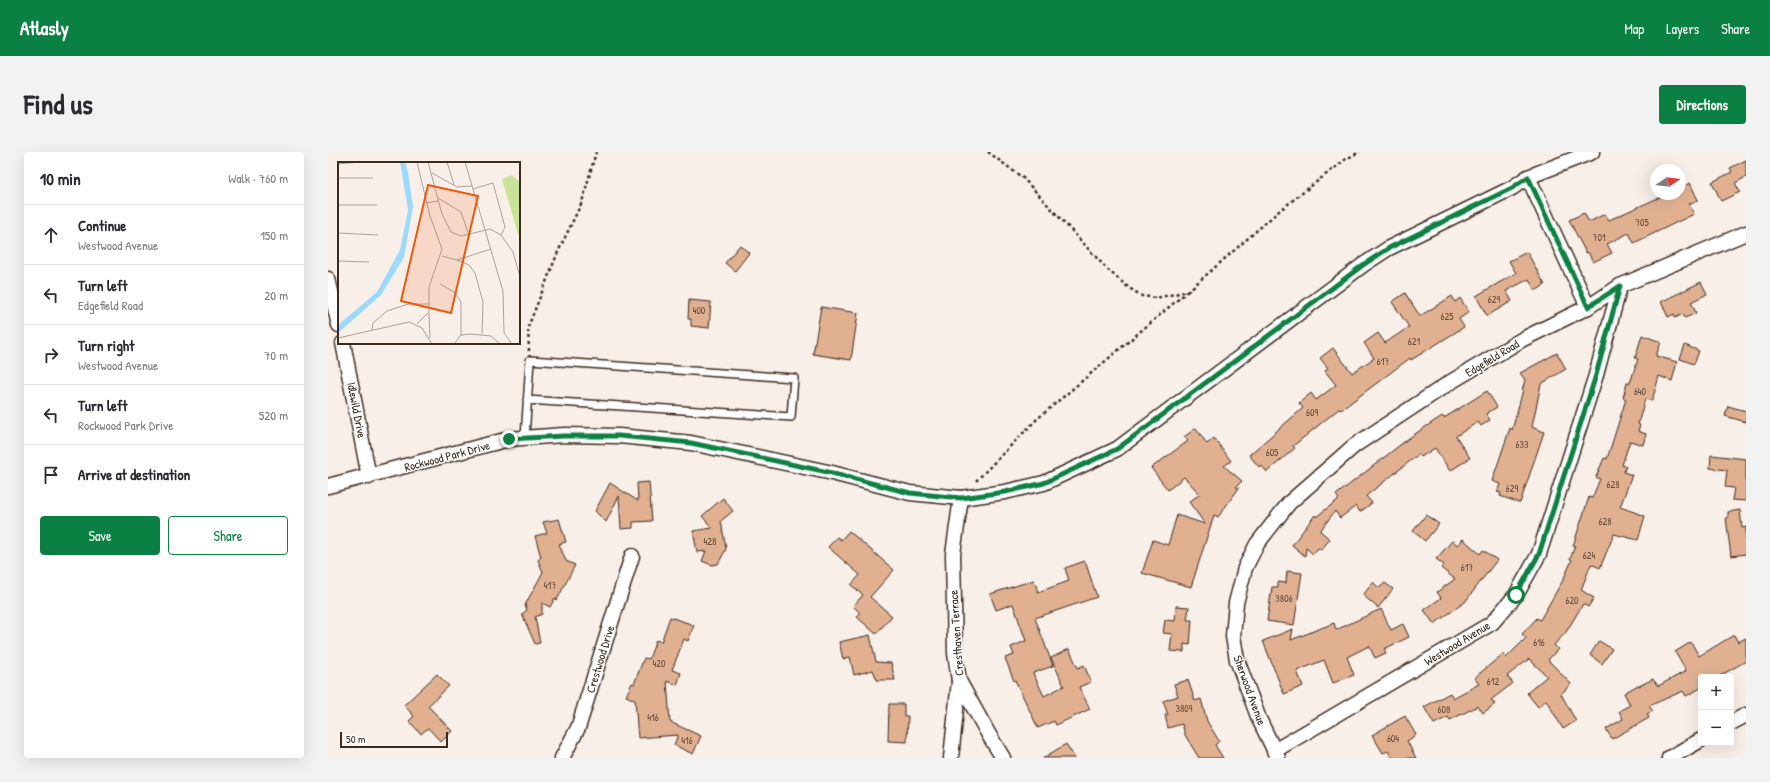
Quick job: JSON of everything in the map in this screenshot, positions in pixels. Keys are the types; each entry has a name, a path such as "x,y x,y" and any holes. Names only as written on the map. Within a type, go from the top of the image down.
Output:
{"street":[{"name":"Rockwood Park Drive","path":"328,486 369,477 509,439 564,436 619,436 691,443 828,472 910,493 961,498 1005,492 1044,483 1117,449 1389,248 1512,188 1528,177 1592,152"},
{"path":"1528,177 1588,307"},
{"name":"Edgefield Road","path":"1267,529 1288,504 1354,446 1449,383 1523,339 1588,307 1620,286 1746,233"},
{"path":"328,279 338,321"},
{"name":"Westwood Avenue","path":"1276,755 1492,623 1516,595 1539,554 1596,375 1620,286"},
{"name":"Idlewild Drive","path":"343,344 369,477"},
{"name":"Cresthaven Terrace","path":"961,498 953,554 955,646 959,682 1004,758"},
{"name":"Sherwood Avenue","path":"1267,529 1257,544 1245,568 1236,603 1233,636 1237,660 1259,719 1276,755"},
{"name":"Crestwood Drive","path":"562,758 578,728 632,556"},
{"path":"951,758 959,682"},
{"path":"1734,721 1746,715"},
{"path":"1669,758 1698,742"}],"lane":[{"path":"525,438 527,400 530,360 794,378 791,418 527,400"}],"path":[{"path":"530,360 528,327 558,252 582,202 596,152"},
{"path":"988,152 1023,178 1107,269 1129,288 1142,296 1156,298 1188,291"},
{"path":"961,498 1002,453 1036,420 1188,291 1279,211 1346,159 1360,152"}],"building":[{"path":"1746,160 1746,177 1735,183 1740,192 1721,201 1712,182 1732,172 1730,168"},
{"path":"1690,183 1698,200 1689,204 1694,214 1634,243 1629,233 1607,244 1612,253 1593,262 1588,252 1586,253 1569,220 1584,213 1589,222 1605,214 1609,220 1654,200 1686,200 1686,185"},
{"path":"740,245 749,253 735,271 725,263"},
{"path":"1527,252 1545,285 1535,291 1529,279 1506,291 1512,301 1487,316 1476,296 1516,273 1509,261"},
{"path":"1701,282 1707,294 1691,302 1696,313 1685,318 1683,314 1675,318 1674,314 1668,317 1661,302"},
{"path":"1405,293 1420,316 1452,296 1455,302 1460,298 1469,312 1459,319 1464,327 1411,360 1410,358 1341,410 1340,408 1293,446 1295,448 1267,472 1261,465 1259,467 1249,455 1303,408 1299,403 1311,393 1316,400 1336,385 1325,371 1328,368 1320,358 1333,348 1352,373 1374,358 1364,343 1378,333 1385,343 1409,327 1392,302"},
{"path":"689,300 711,302 709,328 691,326 691,319 688,319"},
{"path":"821,307 858,313 851,360 813,354"},
{"path":"1642,335 1661,342 1656,356 1677,362 1672,381 1659,376 1652,401 1645,399 1638,424 1640,425 1638,431 1646,434 1643,445 1630,441 1622,465 1626,466 1624,472 1632,475 1620,507 1645,516 1638,540 1614,534 1600,568 1591,564 1581,590 1594,598 1588,607 1583,604 1566,632 1554,645 1558,649 1548,660 1571,684 1561,694 1576,721 1563,729 1546,700 1538,707 1527,693 1547,676 1529,659 1507,676 1513,683 1491,700 1495,704 1483,713 1478,706 1450,720 1448,717 1434,724 1424,707 1450,693 1453,698 1479,684 1474,678 1503,654 1506,658 1526,638 1522,634 1537,618 1540,620 1563,580 1572,560 1570,559 1575,546 1573,546 1589,497 1592,498 1600,479 1596,477 1604,458 1607,459 1626,399 1623,398 1627,383 1630,383 1638,359 1635,358"},
{"path":"1685,345 1699,351 1694,364 1680,359"},
{"path":"1557,353 1566,369 1541,384 1532,427 1544,432 1520,503 1500,496 1501,493 1497,492 1500,484 1492,481 1510,428 1512,430 1523,390 1522,391 1525,380 1520,373"},
{"path":"1487,391 1497,407 1486,414 1490,420 1481,426 1478,422 1456,436 1470,458 1450,471 1435,448 1421,457 1419,454 1366,496 1372,503 1360,512 1356,506 1340,518 1335,511 1320,531 1330,539 1321,550 1318,548 1313,554 1306,548 1305,556 1292,545 1315,515 1316,517 1339,499 1336,495 1409,438 1442,416 1444,418"},
{"path":"1728,406 1746,411 1746,422 1725,416"},
{"path":"1196,428 1207,444 1214,438 1231,461 1224,466 1242,481 1236,487 1239,488 1218,517 1214,515 1191,587 1142,573 1153,540 1168,545 1177,515 1205,524 1189,502 1200,494 1184,477 1168,490 1151,468 1188,441 1184,437"},
{"path":"1711,455 1746,459 1746,501 1732,500 1734,488 1725,487 1727,470 1710,468"},
{"path":"649,482 652,521 633,522 633,528 621,529 619,496 606,522 595,511 610,483 638,501 637,483"},
{"path":"723,498 733,511 721,521 726,549 718,564 712,565 702,561 706,551 697,552 693,531 712,528 702,516"},
{"path":"1740,510 1742,528 1746,527 1746,554 1731,556 1726,518 1728,518 1728,512"},
{"path":"1426,515 1439,524 1425,541 1413,531"},
{"path":"559,519 566,542 559,544 566,561 575,565 557,600 555,598 550,607 542,603 542,614 535,617 540,643 535,644 522,614 527,610 525,605 543,572 538,560 541,557 535,536 547,533 543,522"},
{"path":"849,531 894,570 870,597 892,616 876,634 857,617 860,613 853,606 863,595 851,585 860,575 828,547 837,537 841,540"},
{"path":"1463,539 1480,554 1483,550 1497,560 1465,602 1434,624 1424,610 1441,598 1437,592 1455,579 1441,568 1444,565 1436,559 1452,541 1458,545"},
{"path":"1085,561 1097,597 1035,618 1053,666 1033,673 1044,696 1064,686 1051,658 1069,649 1078,668 1084,665 1091,682 1079,687 1090,709 1056,725 1054,721 1038,728 1015,680 1014,681 1005,658 1014,655 1011,647 1026,641 1013,604 996,610 990,594 1034,580 1038,592 1069,581 1065,568"},
{"path":"1287,571 1302,573 1294,625 1267,621 1272,587 1278,587 1278,582 1286,583"},
{"path":"1373,582 1379,588 1385,583 1393,589 1378,608 1363,595"},
{"path":"1176,606 1189,607 1187,620 1192,620 1190,645 1184,644 1184,652 1170,651 1172,634 1163,633 1165,620 1175,621"},
{"path":"1381,609 1391,630 1403,624 1409,637 1384,649 1386,653 1375,658 1369,646 1347,657 1354,675 1333,683 1324,660 1297,671 1303,686 1284,694 1263,641 1293,629 1291,640 1334,623 1336,630"},
{"path":"670,617 694,625 688,641 684,639 672,670 681,673 677,685 667,681 670,722 701,736 693,754 674,745 678,735 638,738 635,700 626,696 632,683 634,684 644,658 649,659 656,640 661,642"},
{"path":"870,635 876,662 891,663 895,680 877,680 873,670 854,675 850,657 843,659 839,642"},
{"path":"1734,635 1738,642 1746,638 1746,661 1723,674 1698,674 1698,690 1686,696 1683,691 1649,706 1653,711 1647,714 1649,718 1612,739 1606,729 1623,719 1619,711 1630,705 1624,693 1653,679 1658,686 1686,671 1675,652 1691,642 1699,656"},
{"path":"1599,641 1612,649 1602,664 1590,655"},
{"path":"437,674 449,686 428,706 452,731 441,742 428,728 421,734 409,721 414,716 404,705"},
{"path":"1188,680 1195,701 1201,699 1207,721 1219,741 1215,745 1223,758 1199,758 1185,735 1182,724 1168,728 1165,715 1168,715 1163,701 1178,696 1174,684"},
{"path":"889,704 904,704 904,716 908,716 907,742 888,741"},
{"path":"1405,716 1416,735 1407,741 1416,758 1392,758 1388,751 1383,753 1372,735"},
{"path":"1066,744 1075,758 1043,758"}],"route":[{"path":"509,439 564,436 619,436 691,443 828,472 910,493 961,498 1005,492 1044,483 1117,449 1363,265 1389,248 1512,188 1528,177 1588,307 1620,286 1596,375 1539,554 1516,595"}]}
